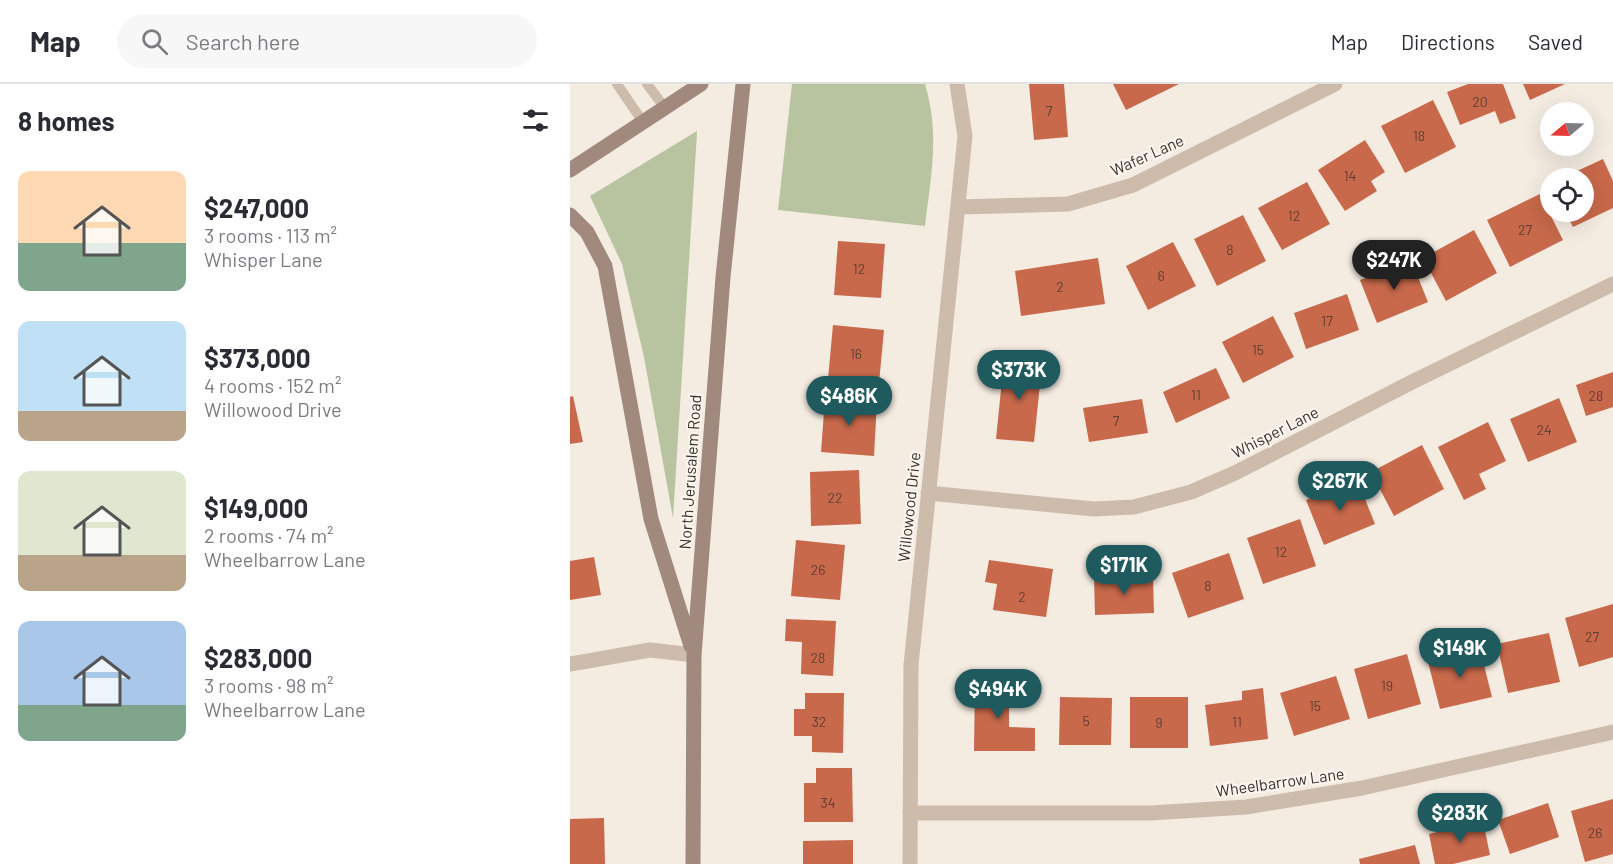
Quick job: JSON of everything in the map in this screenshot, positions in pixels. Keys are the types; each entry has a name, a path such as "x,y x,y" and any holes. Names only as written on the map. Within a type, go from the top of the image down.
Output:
{"main road":[{"path":"570,170 701,84"},
{"name":"North Jerusalem Road","path":"693,864 694,655 723,277 743,84"},
{"path":"570,215 587,232 605,266 651,519 694,655"}],"street":[{"name":"Willowood Drive","path":"910,864 911,664 966,136 957,84"},
{"name":"Wafer Lane","path":"959,207 1068,204 1133,185 1335,84"},
{"name":"Whisper Lane","path":"928,493 1094,509 1134,507 1191,492 1235,473 1412,382 1613,284"},
{"path":"570,664 650,650 694,655"},
{"name":"Wheelbarrow Lane","path":"910,813 1151,813 1246,807 1362,788 1613,732"}],"lane":[{"path":"617,84 643,122"},
{"path":"647,84 664,108"}],"green space":[{"path":"792,84 925,84 932,120 933,155 925,226 778,210"},
{"path":"697,131 673,518 644,357 622,264 590,196"}],"building":[{"path":"1029,84 1064,84 1068,137 1034,140"},
{"path":"1113,84 1179,84 1126,110"},
{"path":"1468,84 1503,84 1516,118 1500,124 1495,111 1460,125 1447,92"},
{"path":"1523,84 1565,84 1530,100"},
{"path":"1433,100 1456,147 1405,173 1381,126"},
{"path":"1365,140 1385,172 1371,181 1377,191 1345,211 1318,170"},
{"path":"1603,159 1613,181 1613,208 1594,217 1594,168 1584,168"},
{"path":"1307,182 1330,224 1282,250 1258,208"},
{"path":"1540,194 1540,222 1554,222 1563,240 1510,267 1487,220"},
{"path":"1243,215 1266,261 1217,286 1194,239"},
{"path":"1570,222 1584,222 1573,227"},
{"path":"1474,230 1497,273 1446,301 1423,258"},
{"path":"838,241 885,244 881,298 834,295"},
{"path":"1173,242 1196,286 1148,310 1126,266"},
{"path":"1098,258 1105,304 1021,316 1015,271"},
{"path":"1411,260 1428,302 1377,323 1360,280"},
{"path":"1347,294 1359,330 1306,349 1294,313"},
{"path":"1273,316 1294,357 1243,383 1222,342"},
{"path":"833,325 884,330 879,383 828,379"},
{"path":"1004,360 1042,365 1034,442 996,439"},
{"path":"1216,368 1230,398 1176,423 1163,392"},
{"path":"1613,372 1613,407 1586,416 1576,385"},
{"path":"573,396 583,442 570,444 570,397"},
{"path":"825,398 877,401 874,456 821,452"},
{"path":"1559,398 1577,442 1528,462 1510,419"},
{"path":"1142,399 1148,433 1089,442 1083,408"},
{"path":"1488,422 1506,461 1479,474 1486,489 1464,500 1438,447"},
{"path":"1422,445 1444,489 1394,516 1371,472"},
{"path":"859,470 861,524 811,526 810,472"},
{"path":"1357,479 1375,524 1324,545 1306,500"},
{"path":"1300,519 1316,566 1263,584 1247,538"},
{"path":"796,540 845,545 840,600 791,596"},
{"path":"1229,553 1244,599 1188,618 1172,573"},
{"path":"594,557 601,595 570,600 570,561"},
{"path":"989,560 1053,569 1046,617 993,610 997,584 985,582"},
{"path":"1153,578 1154,613 1095,615 1094,579"},
{"path":"1613,604 1613,657 1579,667 1565,618"},
{"path":"786,619 836,621 833,676 801,674 802,642 785,641"},
{"path":"1549,633 1560,682 1508,693 1497,644"},
{"path":"1480,649 1492,697 1440,709 1428,662"},
{"path":"1407,654 1421,704 1368,719 1354,669"},
{"path":"1336,676 1350,719 1294,736 1280,693"},
{"path":"975,678 1009,679 1009,727 1035,728 1035,751 974,751"},
{"path":"1263,688 1268,739 1210,746 1205,705 1242,700 1242,691"},
{"path":"805,693 844,693 843,753 812,752 812,736 794,736 794,709 805,709"},
{"path":"1060,697 1112,698 1111,745 1059,745"},
{"path":"1130,697 1188,697 1188,748 1130,748"},
{"path":"816,768 852,768 853,822 804,822 804,783 816,783"},
{"path":"1613,799 1613,854 1585,862 1571,811"},
{"path":"1548,803 1559,837 1510,854 1498,820"},
{"path":"604,818 605,864 570,864 570,819"},
{"path":"1483,821 1490,855 1453,864 1435,864 1429,834"},
{"path":"853,840 853,864 803,864 803,841"},
{"path":"1415,845 1420,864 1360,864 1359,859"}]}
